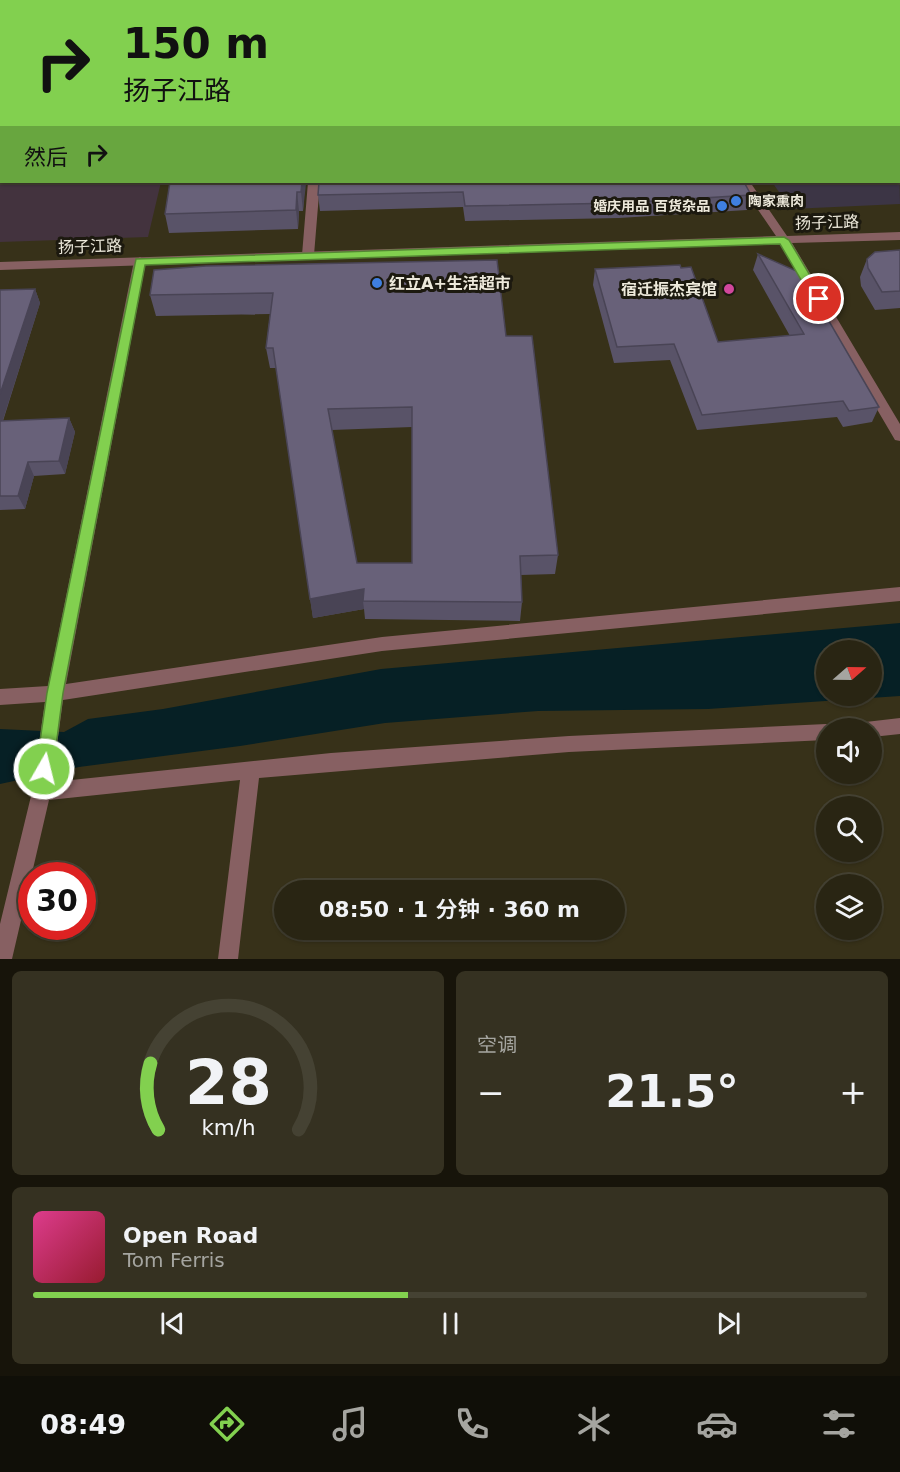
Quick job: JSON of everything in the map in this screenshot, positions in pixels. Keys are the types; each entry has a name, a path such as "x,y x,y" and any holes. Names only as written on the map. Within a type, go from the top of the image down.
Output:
{"street":[{"path":"308,255 315,183"},
{"path":"746,183 784,240 900,436"},
{"name":"扬子江路","path":"0,266 900,236"},
{"path":"2,959 41,792 55,693 140,261"},
{"path":"0,697 55,693 382,644 900,594"},
{"path":"882,727 900,726"},
{"path":"41,792 331,762 569,744 816,732"},
{"path":"228,959 251,770"}],"shaded area":[{"path":"0,183 161,183 148,237 0,242"},
{"path":"773,183 900,183 900,204 791,209"}],"water":[{"path":"900,623 900,696 882,697 882,640 816,640 816,702 708,709 538,711 385,723 240,746 79,767 0,784 0,729 64,732 88,719 163,709 381,669"}],"building":[{"path":"170,183 302,183 301,192 297,192 296,210 165,214"},
{"path":"319,183 745,183 751,195 621,203 465,206 463,192 318,195"},
{"path":"900,250 900,291 882,292 868,268 867,259 875,252"},
{"path":"758,254 801,273 879,407 849,411 843,401 702,415 674,344 617,347 595,269 680,265 681,268 691,267 718,342 804,334"},
{"path":"497,260 506,336 532,336 558,555 520,556 522,602 363,601 364,589 310,599 273,348 266,348 273,293 150,295 154,270 206,266","holes":["412,407 412,563 357,563 328,409"]},
{"path":"35,289 0,394 0,290"},
{"path":"69,418 59,461 28,462 18,496 0,496 0,421"}],"place":[{"name":"陶家熏肉","path":"736,201"},
{"name":"婚庆用品 百货杂品","path":"722,206"},
{"name":"红立A+生活超市","path":"377,283"},
{"name":"宿迁振杰宾馆","path":"729,289"}],"route":[{"path":"44,769 55,693 140,261 784,240 819,299"}]}
